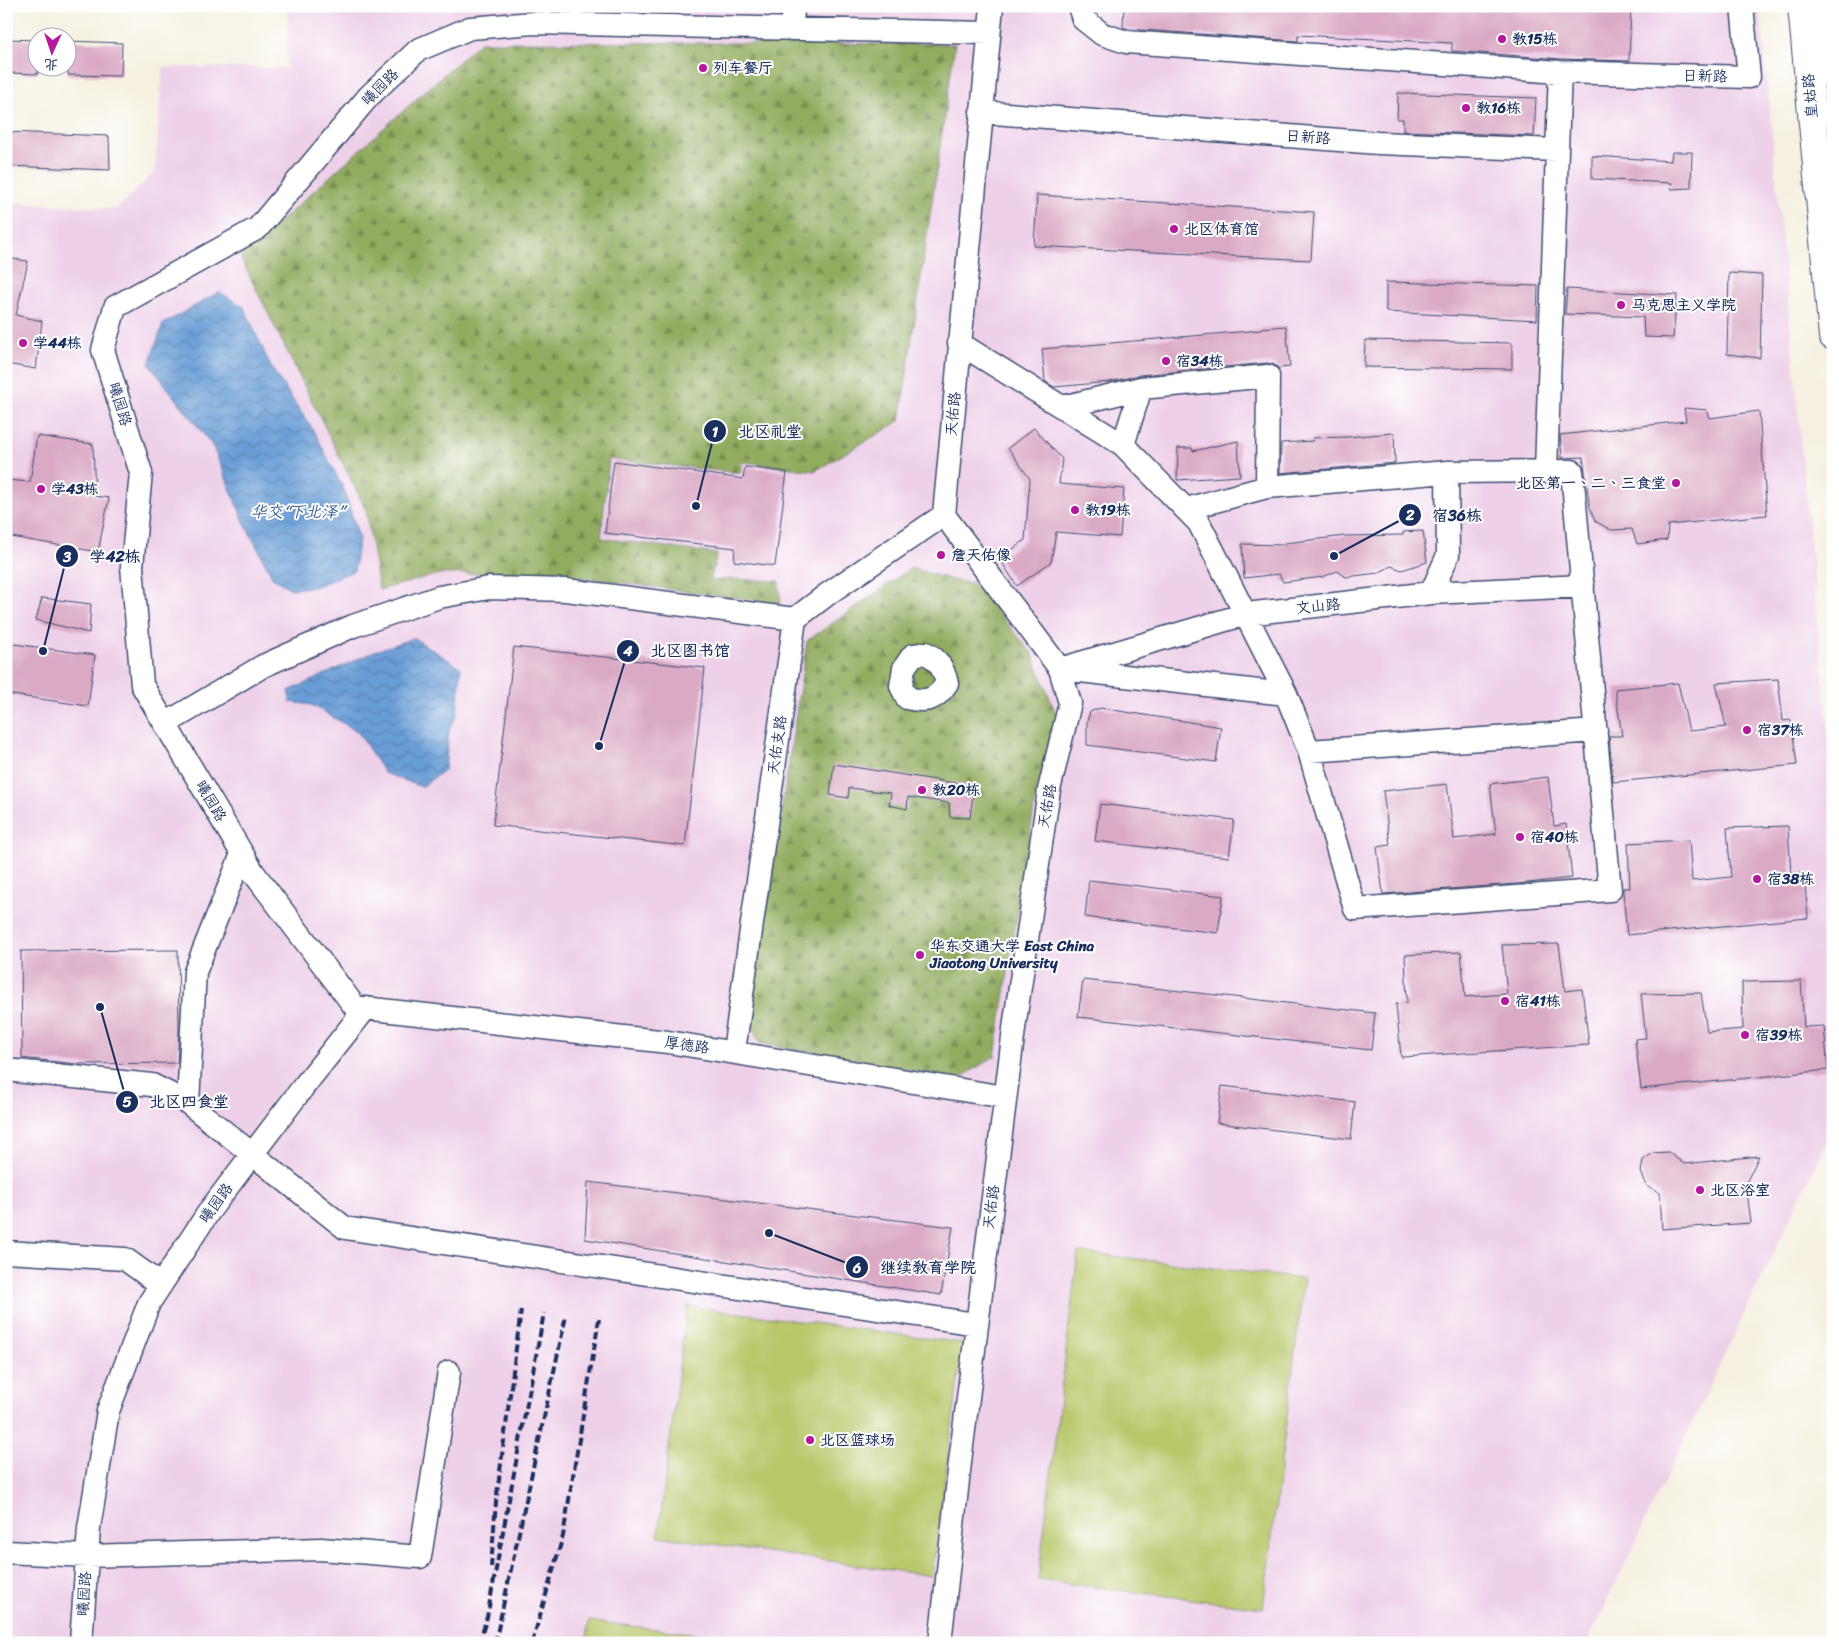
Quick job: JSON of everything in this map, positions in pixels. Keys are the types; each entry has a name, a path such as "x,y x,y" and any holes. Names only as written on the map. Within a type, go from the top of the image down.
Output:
{"street":[{"path":"792,29 793,6"},
{"name":"天佑路","path":"940,1643 976,1324 1005,1097 1048,790 1070,703 1060,669 944,515 992,6"},
{"name":"日新路","path":"1079,6 1083,19 1102,34 1126,42 1560,72 1749,77 1742,6"},
{"name":"皇姑路","path":"1802,6 1833,336"},
{"name":"皇姑路","path":"1827,6 1833,74"},
{"name":"曦园路","path":"366,1008 355,1007 253,872 142,685 132,566 141,473 103,350 115,307 258,228 369,96 418,50 470,28 533,23 989,33"},
{"path":"1546,471 1560,72"},
{"name":"日新路","path":"981,112 1378,142 1557,150"},
{"path":"960,343 1123,445 1199,523 1286,694 1309,751 1355,909 1610,890 1572,471 1447,472 1267,487 1186,509"},
{"path":"1063,407 1141,388 1268,376 1267,487"},
{"path":"1123,445 1141,388"},
{"path":"1431,593 1448,555 1447,472"},
{"path":"165,724 263,666 353,626 439,597 489,588 566,590 795,619 829,593 944,515"},
{"name":"文山路","path":"1060,669 1246,614 1431,593 1583,586"},
{"name":"天佑支路","path":"734,1052 795,619"},
{"path":"1060,669 1286,694"},
{"path":"1309,751 1596,731"},
{"path":"188,1103 195,972 242,854"},
{"name":"曦园路","path":"81,1643 89,1528 108,1411 149,1304 210,1210 366,1008"},
{"name":"厚德路","path":"366,1008 668,1042 1005,1097"},
{"path":"6,1070 152,1086 188,1103 344,1228 976,1324"},
{"path":"6,1252 125,1259 161,1284"},
{"path":"6,1552 87,1556 321,1549 420,1557 448,1372"}],"shaded area":[{"name":"华东交通大学 East China Jiaotong University","path":"288,6 1760,6 1833,783 1833,1128 1587,1643 6,1643 6,202 117,209 155,172 163,67 286,68"}],"green space":[{"path":"480,42 955,44 900,421 815,471 742,462 740,473 609,459 601,538 717,554 710,581 730,579 779,581 781,604 550,573 439,574 379,590 366,510 240,257"},
{"path":"911,568 957,581 973,583 1032,653 1056,714 1036,795 995,1056 959,1079 759,1043 750,1020 807,641"},
{"path":"1078,1252 1304,1279 1263,1608 1038,1580"},
{"name":"北区篮球场","path":"687,1306 963,1343 932,1576 658,1536"},
{"path":"589,1621 772,1643 586,1643"}],"water":[{"name":"华交“下北泽”","path":"219,292 244,307 271,367 315,433 345,492 359,538 354,571 314,587 291,589 273,578 245,524 212,445 149,364 163,324"},
{"path":"414,638 461,668 457,715 449,730 445,769 422,787 384,773 358,732 312,705 290,702 289,691 375,651"}],"building":[{"name":"教15栋","path":"1124,6 1631,6 1629,61 1561,59 1452,51 1452,43 1298,35 1298,41 1129,29 1123,27"},
{"path":"6,39 28,40 28,74 6,73"},
{"path":"78,41 122,43 121,76 78,75"},
{"name":"教16栋","path":"1398,93 1536,98 1534,136 1403,131 1403,119 1397,119"},
{"path":"6,132 109,136 110,170 6,166"},
{"path":"1672,152 1692,152 1691,188 1671,189 1672,183 1592,179 1592,156 1671,161"},
{"name":"北区体育馆","path":"1037,195 1314,212 1311,260 1034,246"},
{"name":"学44栋","path":"6,258 28,261 16,315 42,321 36,369 6,364"},
{"path":"1729,273 1762,275 1760,358 1727,354"},
{"path":"1386,282 1538,286 1537,320 1386,312"},
{"name":"马克思主义学院","path":"1567,289 1677,295 1673,338 1644,337 1643,317 1565,314"},
{"name":"宿34栋","path":"1286,326 1290,367 1278,368 1273,364 1267,363 1140,375 1109,382 1054,387 1045,381 1042,349 1261,330 1261,328"},
{"path":"1365,340 1512,343 1512,369 1364,367"},
{"name":"北区第一、二、三食堂","path":"1684,408 1707,410 1710,418 1759,411 1767,515 1668,525 1667,540 1637,544 1632,529 1611,530 1595,521 1590,508 1583,457 1562,458 1560,435 1686,421"},
{"name":"教19栋","path":"1034,428 1062,459 1059,484 1124,489 1120,537 1056,532 1051,562 1017,586 1000,559 1025,540 1030,479 1008,448"},
{"path":"1394,433 1395,463 1280,473 1281,443 1313,441 1312,438"},
{"name":"学43栋","path":"37,436 93,444 95,496 109,498 98,552 6,536 6,480 30,482"},
{"path":"1238,441 1240,476 1177,480 1178,448 1192,448 1193,451"},
{"path":"614,461 743,479 745,467 787,472 775,566 734,561 735,548 605,533"},
{"path":"1423,531 1427,562 1402,570 1391,566 1378,573 1346,577 1337,571 1323,577 1283,582 1279,574 1244,578 1242,544 1285,545 1285,543 1345,536 1403,535 1403,532"},
{"path":"42,598 91,604 89,633 36,620"},
{"path":"6,643 95,655 88,706 6,694"},
{"path":"514,647 705,668 685,846 493,825"},
{"name":"宿37栋","path":"1778,679 1783,721 1791,720 1797,765 1613,782 1609,736 1622,736 1615,689 1678,683 1689,731 1726,727 1716,683"},
{"path":"1100,708 1221,727 1216,762 1087,745 1087,721 1090,712"},
{"name":"教20栋","path":"834,764 974,786 970,818 950,817 949,803 908,797 907,809 889,805 891,793 849,788 848,798 830,795"},
{"name":"宿40栋","path":"1548,777 1554,826 1566,824 1572,878 1383,894 1377,847 1390,845 1383,791 1447,784 1454,839 1496,834 1490,784"},
{"path":"1100,804 1234,820 1229,857 1095,841"},
{"name":"宿38栋","path":"1788,826 1791,874 1804,873 1808,918 1627,935 1623,888 1630,888 1628,843 1689,840 1692,881 1731,877 1727,828"},
{"path":"1089,880 1223,896 1218,933 1085,917"},
{"name":"宿41栋","path":"1559,944 1565,991 1582,989 1589,1045 1401,1057 1396,1004 1407,1003 1405,955 1461,952 1465,997 1507,994 1502,945"},
{"path":"178,950 179,1031 177,1063 76,1064 22,1058 21,951"},
{"path":"1083,980 1375,1013 1371,1050 1078,1017"},
{"name":"宿39栋","path":"1801,981 1804,1027 1824,1026 1828,1070 1641,1089 1635,1039 1646,1038 1641,994 1701,993 1707,1032 1743,1029 1742,982"},
{"path":"1222,1086 1355,1102 1351,1139 1217,1123"},
{"name":"北区浴室","path":"1668,1152 1684,1164 1759,1156 1746,1183 1751,1223 1662,1229 1660,1193 1647,1186 1641,1172 1643,1160 1653,1153"},
{"path":"588,1182 953,1227 941,1295 585,1239"}],"railway":[{"path":"491,1567 496,1502 521,1310"},
{"path":"479,1643 487,1617 544,1313"},
{"path":"495,1643 566,1316"},
{"path":"532,1643 563,1536 599,1319"}],"place":[{"name":"教15栋","path":"1502,39"},
{"name":"列车餐厅","path":"703,68"},
{"name":"教16栋","path":"1466,108"},
{"name":"北区体育馆","path":"1174,229"},
{"name":"马克思主义学院","path":"1621,305"},
{"name":"学44栋","path":"23,343"},
{"name":"宿34栋","path":"1166,361"},
{"name":"北区第一、二、三食堂","path":"1676,483"},
{"name":"学43栋","path":"41,489"},
{"name":"北区礼堂","path":"696,506"},
{"name":"教19栋","path":"1075,510"},
{"name":"詹天佑像","path":"941,555"},
{"name":"宿36栋","path":"1334,556"},
{"name":"学42栋","path":"43,651"},
{"name":"宿37栋","path":"1747,730"},
{"name":"北区图书馆","path":"599,746"},
{"name":"教20栋","path":"922,790"},
{"name":"宿40栋","path":"1520,837"},
{"name":"宿38栋","path":"1757,879"},
{"name":"华东交通大学 East China Jiaotong University","path":"920,955"},
{"name":"宿41栋","path":"1505,1001"},
{"name":"北区四食堂","path":"100,1007"},
{"name":"宿39栋","path":"1745,1035"},
{"name":"北区浴室","path":"1700,1190"},
{"name":"继续教育学院","path":"769,1233"},
{"name":"北区篮球场","path":"810,1440"}]}
